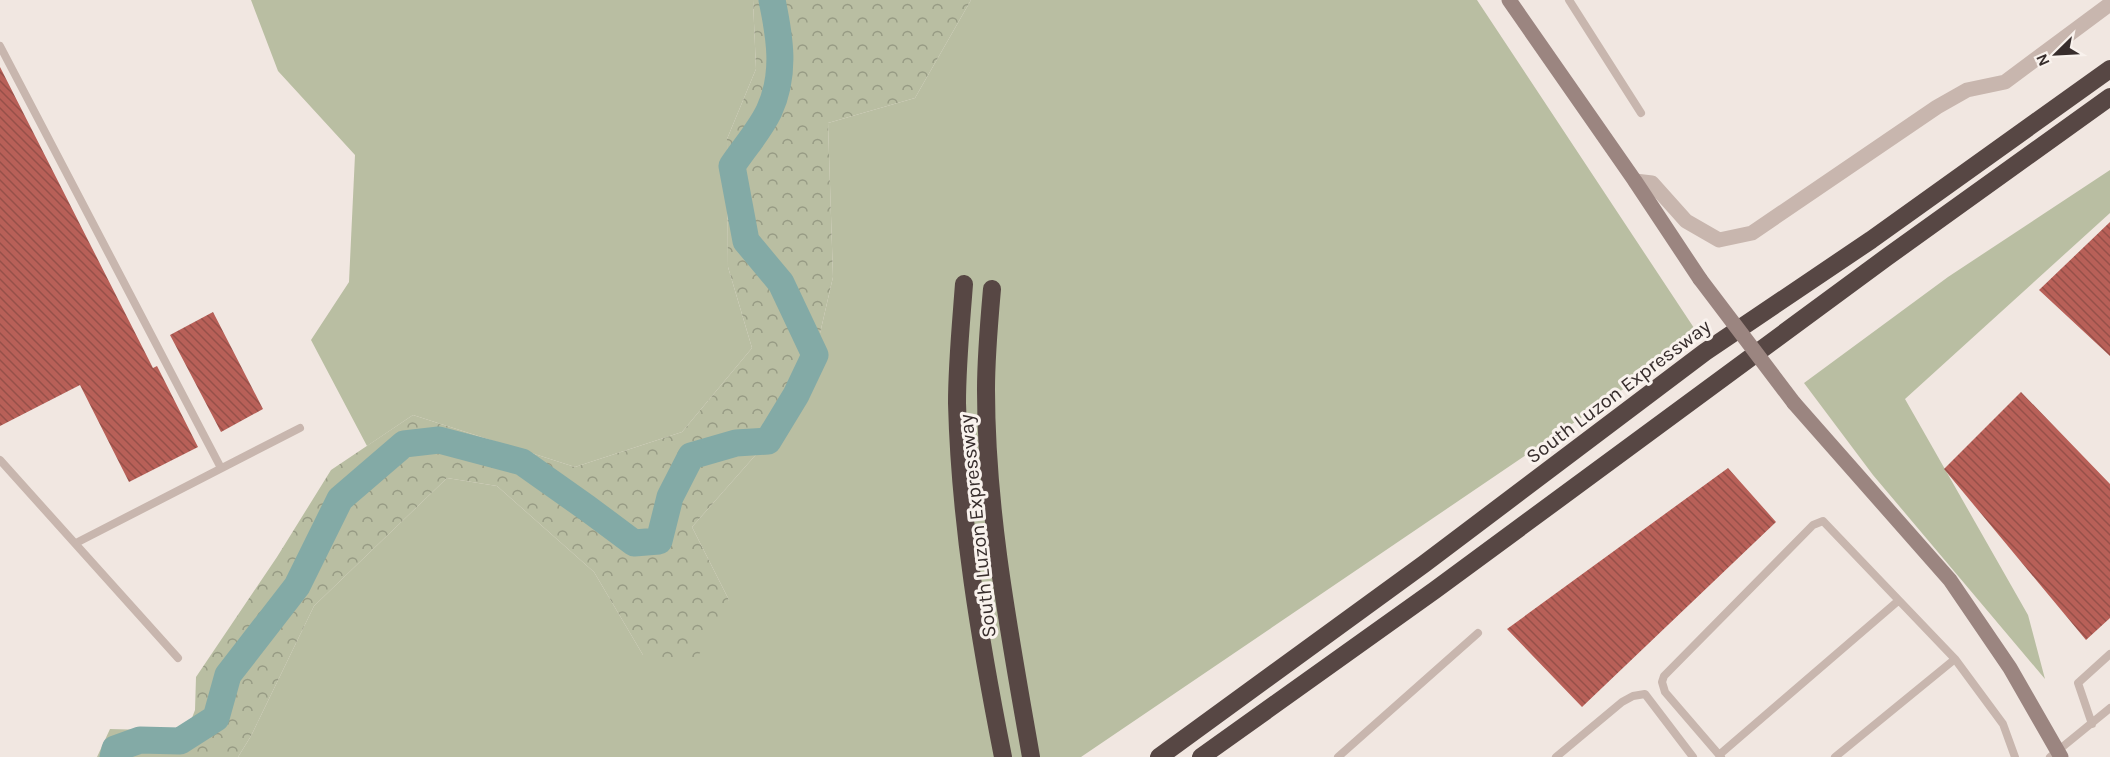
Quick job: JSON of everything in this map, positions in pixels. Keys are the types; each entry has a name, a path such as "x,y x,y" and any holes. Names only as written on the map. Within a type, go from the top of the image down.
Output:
{"highway":[{"name":"South Luzon Expressway","path":"1159,757 1424,564 1705,352 1871,240 2110,69"},
{"path":"1201,757 1444,583 1878,264 2110,97"},
{"path":"964,284 957,401 960,477 983,652 1003,757"},
{"name":"South Luzon Expressway","path":"992,289 986,388 987,448 997,547 1030,757"}],"street":[{"path":"1509,0 1700,279 1794,403 1950,580 2010,668 2056,755"},
{"path":"1635,181 1652,183 1686,221 1719,240 1752,233 1937,107 1967,90 2005,82 2110,4"}],"lane":[{"path":"1569,0 1641,113"},
{"path":"0,46 221,468"},
{"path":"76,543 300,428"},
{"path":"0,460 178,658"},
{"path":"1898,601 1720,756 1665,692 1662,682 1664,675 1813,525 1823,521 1955,659 2003,724 2015,757"},
{"path":"1338,757 1478,633"},
{"path":"2092,724 2078,683 2110,654"},
{"path":"1835,757 1955,659"},
{"path":"1556,757 1622,702 1633,696 1645,694 1693,757"},
{"path":"2056,755 2110,708"}],"green space":[{"path":"251,0 753,0 756,69 727,139 728,267 752,348 682,432 575,467 413,415 367,446 311,340 349,282 355,155 278,71"},
{"path":"753,0 971,0 915,98 828,123 833,277 815,355 796,395 768,441 692,527 729,600 696,660 643,655 594,572 497,486 447,478 314,606 251,736 238,757 97,757 110,729 187,731 195,710 196,677 277,557 331,470 413,415 575,467 682,432 752,348 728,267 727,139 756,69"},
{"path":"971,0 1477,0 1700,337 1081,757 238,757 251,736 314,606 447,478 497,486 594,572 643,655 729,600 692,527 768,441 796,395 815,355 833,277 828,123 915,98"},
{"path":"2110,170 2110,213 1905,399 2028,615 2045,679 1873,475 1804,383 1948,277"}],"building":[{"path":"0,67 153,368 157,366 198,447 129,482 80,385 0,426"},
{"path":"2110,222 2110,356 2039,290"},
{"path":"213,312 263,409 221,432 170,335"},
{"path":"2021,392 2110,484 2110,618 2086,640 1944,469"},
{"path":"1728,468 1776,522 1582,707 1507,629"}],"waterway":[{"path":"113,757 115,749 140,740 180,741 216,718 228,675 297,586 340,499 404,444 439,440 522,462 634,543 659,541 670,497 691,456 736,443 768,441 796,395 815,355 781,283 746,241 732,166 769,111 778,83 779,42 772,0"}]}
